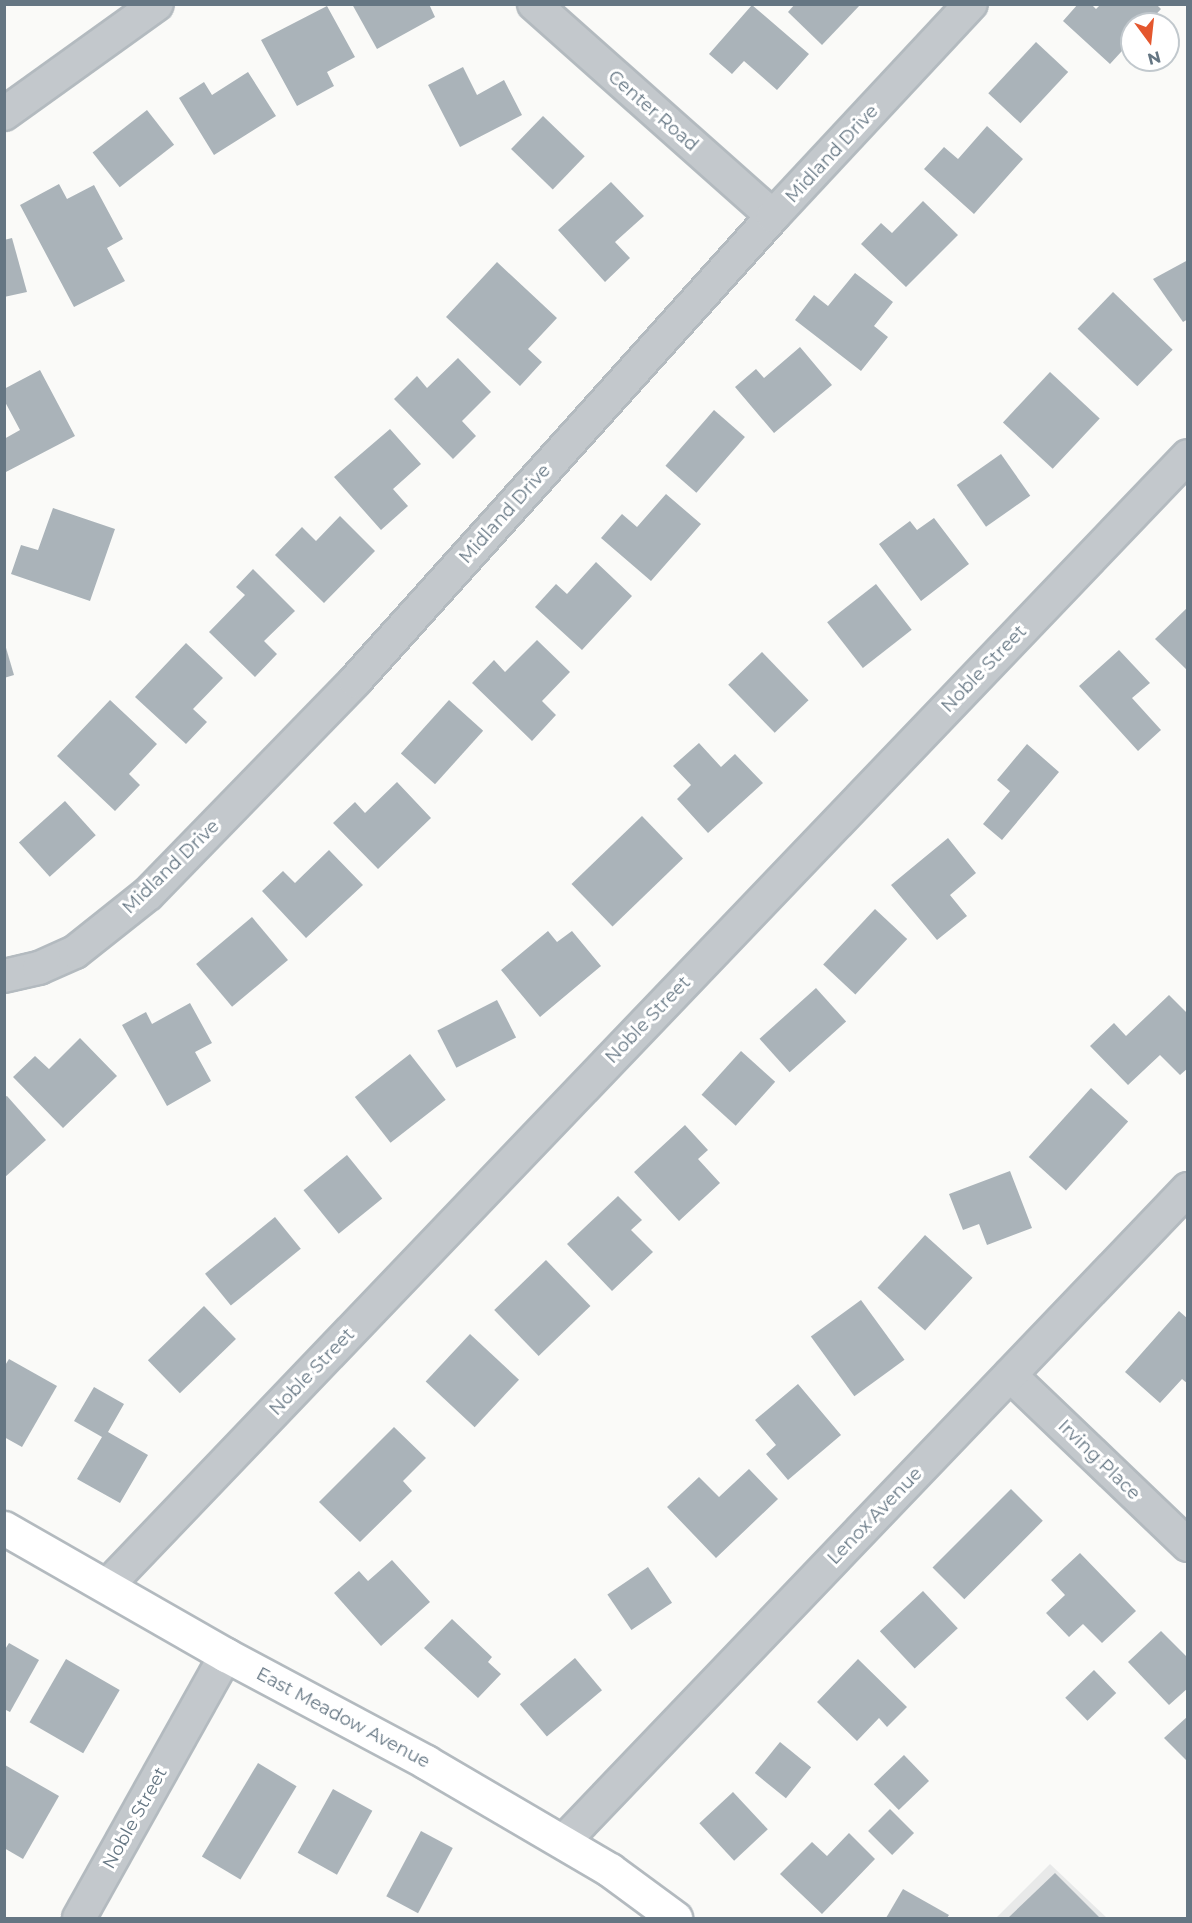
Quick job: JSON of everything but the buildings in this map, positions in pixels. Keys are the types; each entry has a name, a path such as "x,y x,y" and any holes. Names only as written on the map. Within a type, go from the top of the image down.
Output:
{"street":[{"path":"4,114 157,4"},
{"name":"Center Road","path":"534,4 773,216"},
{"name":"Midland Drive","path":"4,976 39,968 75,952 148,894 355,681 773,216 971,4"},
{"name":"Noble Street","path":"108,1585 1188,456"},
{"name":"Lenox Avenue","path":"562,1842 1188,1189"},
{"name":"Irving Place","path":"1010,1375 1188,1545"},
{"name":"East Meadow Avenue","path":"4,1528 226,1654 426,1762 610,1870 665,1916"},
{"name":"Noble Street","path":"79,1918 226,1654"}],"shaded area":[{"path":"1050,1864 1107,1918 996,1918"}]}
